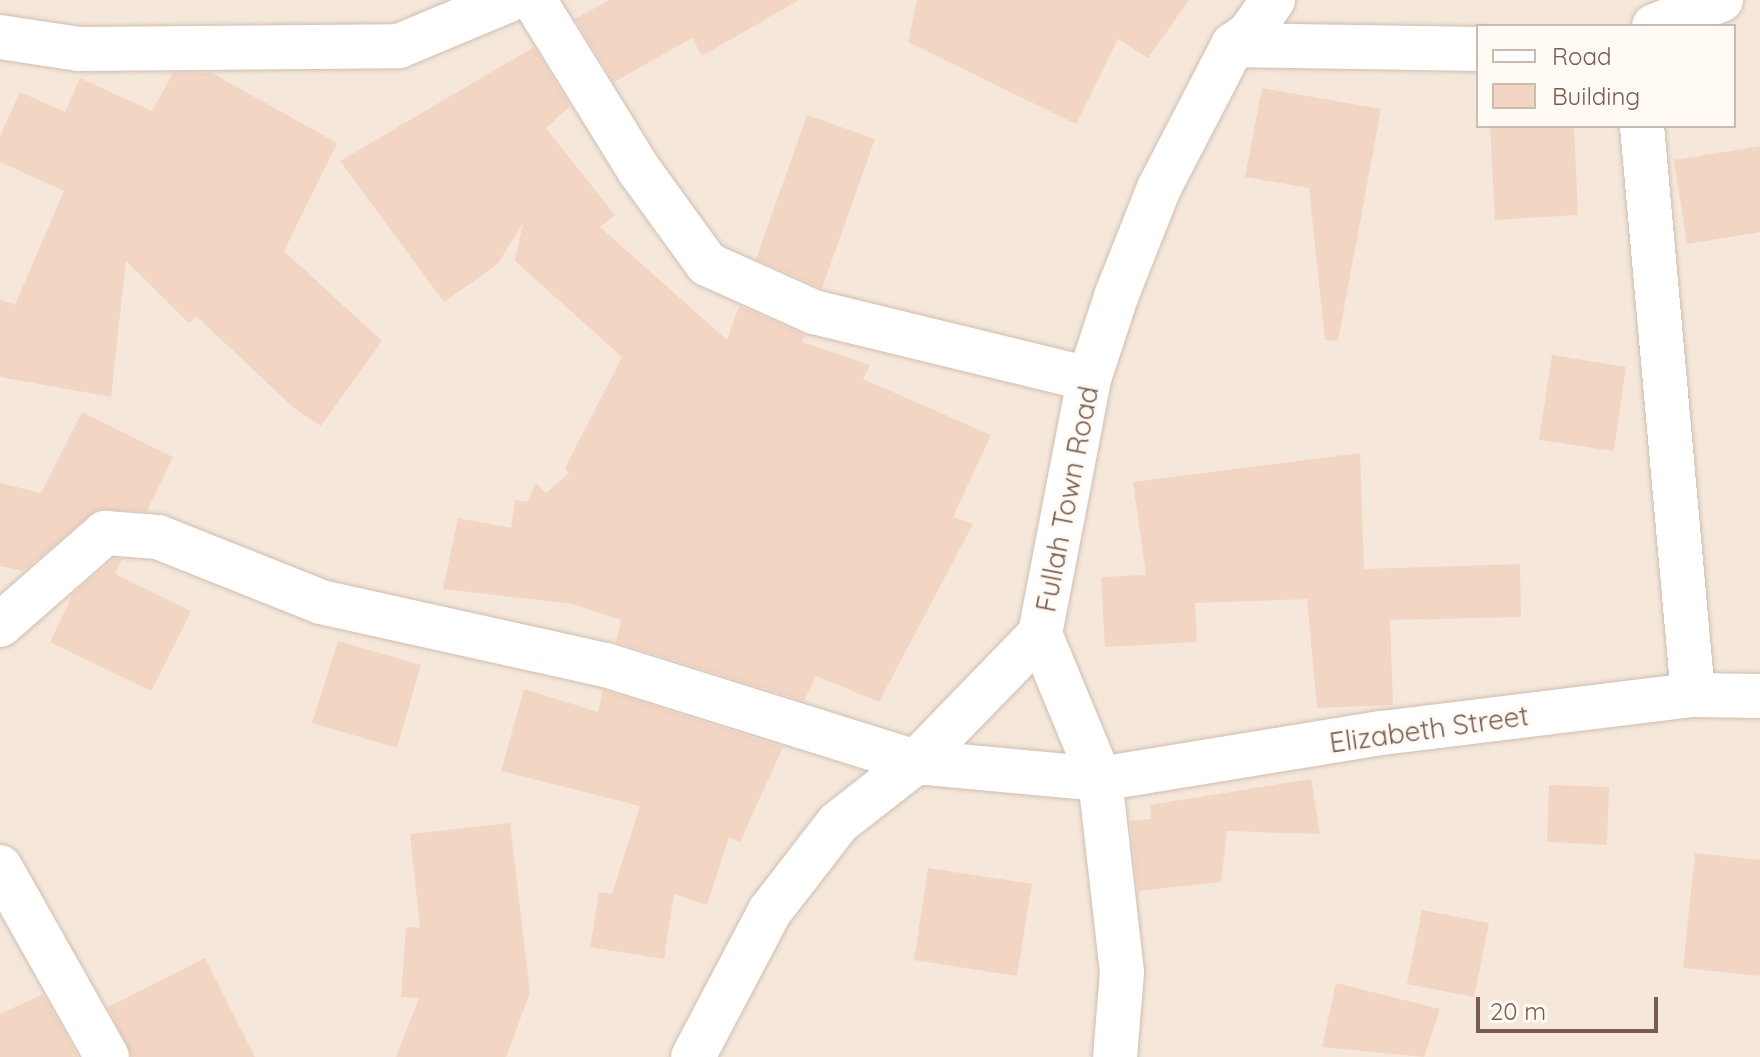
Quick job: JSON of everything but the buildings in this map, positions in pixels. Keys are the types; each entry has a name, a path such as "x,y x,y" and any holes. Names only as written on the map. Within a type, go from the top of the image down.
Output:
{"street":[{"path":"0,37 79,49 399,46 509,0"},
{"path":"534,0 639,170 707,264 814,312 1089,379"},
{"name":"Fullah Town Road","path":"693,1057 770,911 838,823 916,762 1040,634 1089,379 1159,188 1233,45 1249,34 1273,0"},
{"path":"1636,24 1639,0"},
{"path":"1659,24 1721,0"},
{"path":"1233,45 1476,49"},
{"path":"1642,128 1693,695"},
{"name":"Elizabeth Street","path":"0,625 105,533 158,537 321,602 606,665 916,762 1100,779 1382,733 1693,695 1760,696"},
{"path":"1040,634 1100,779 1122,972 1115,1057"},
{"path":"0,867 107,1057"}],"shaded area":[{"path":"0,0 1760,0 1760,1057 0,1057"}]}
